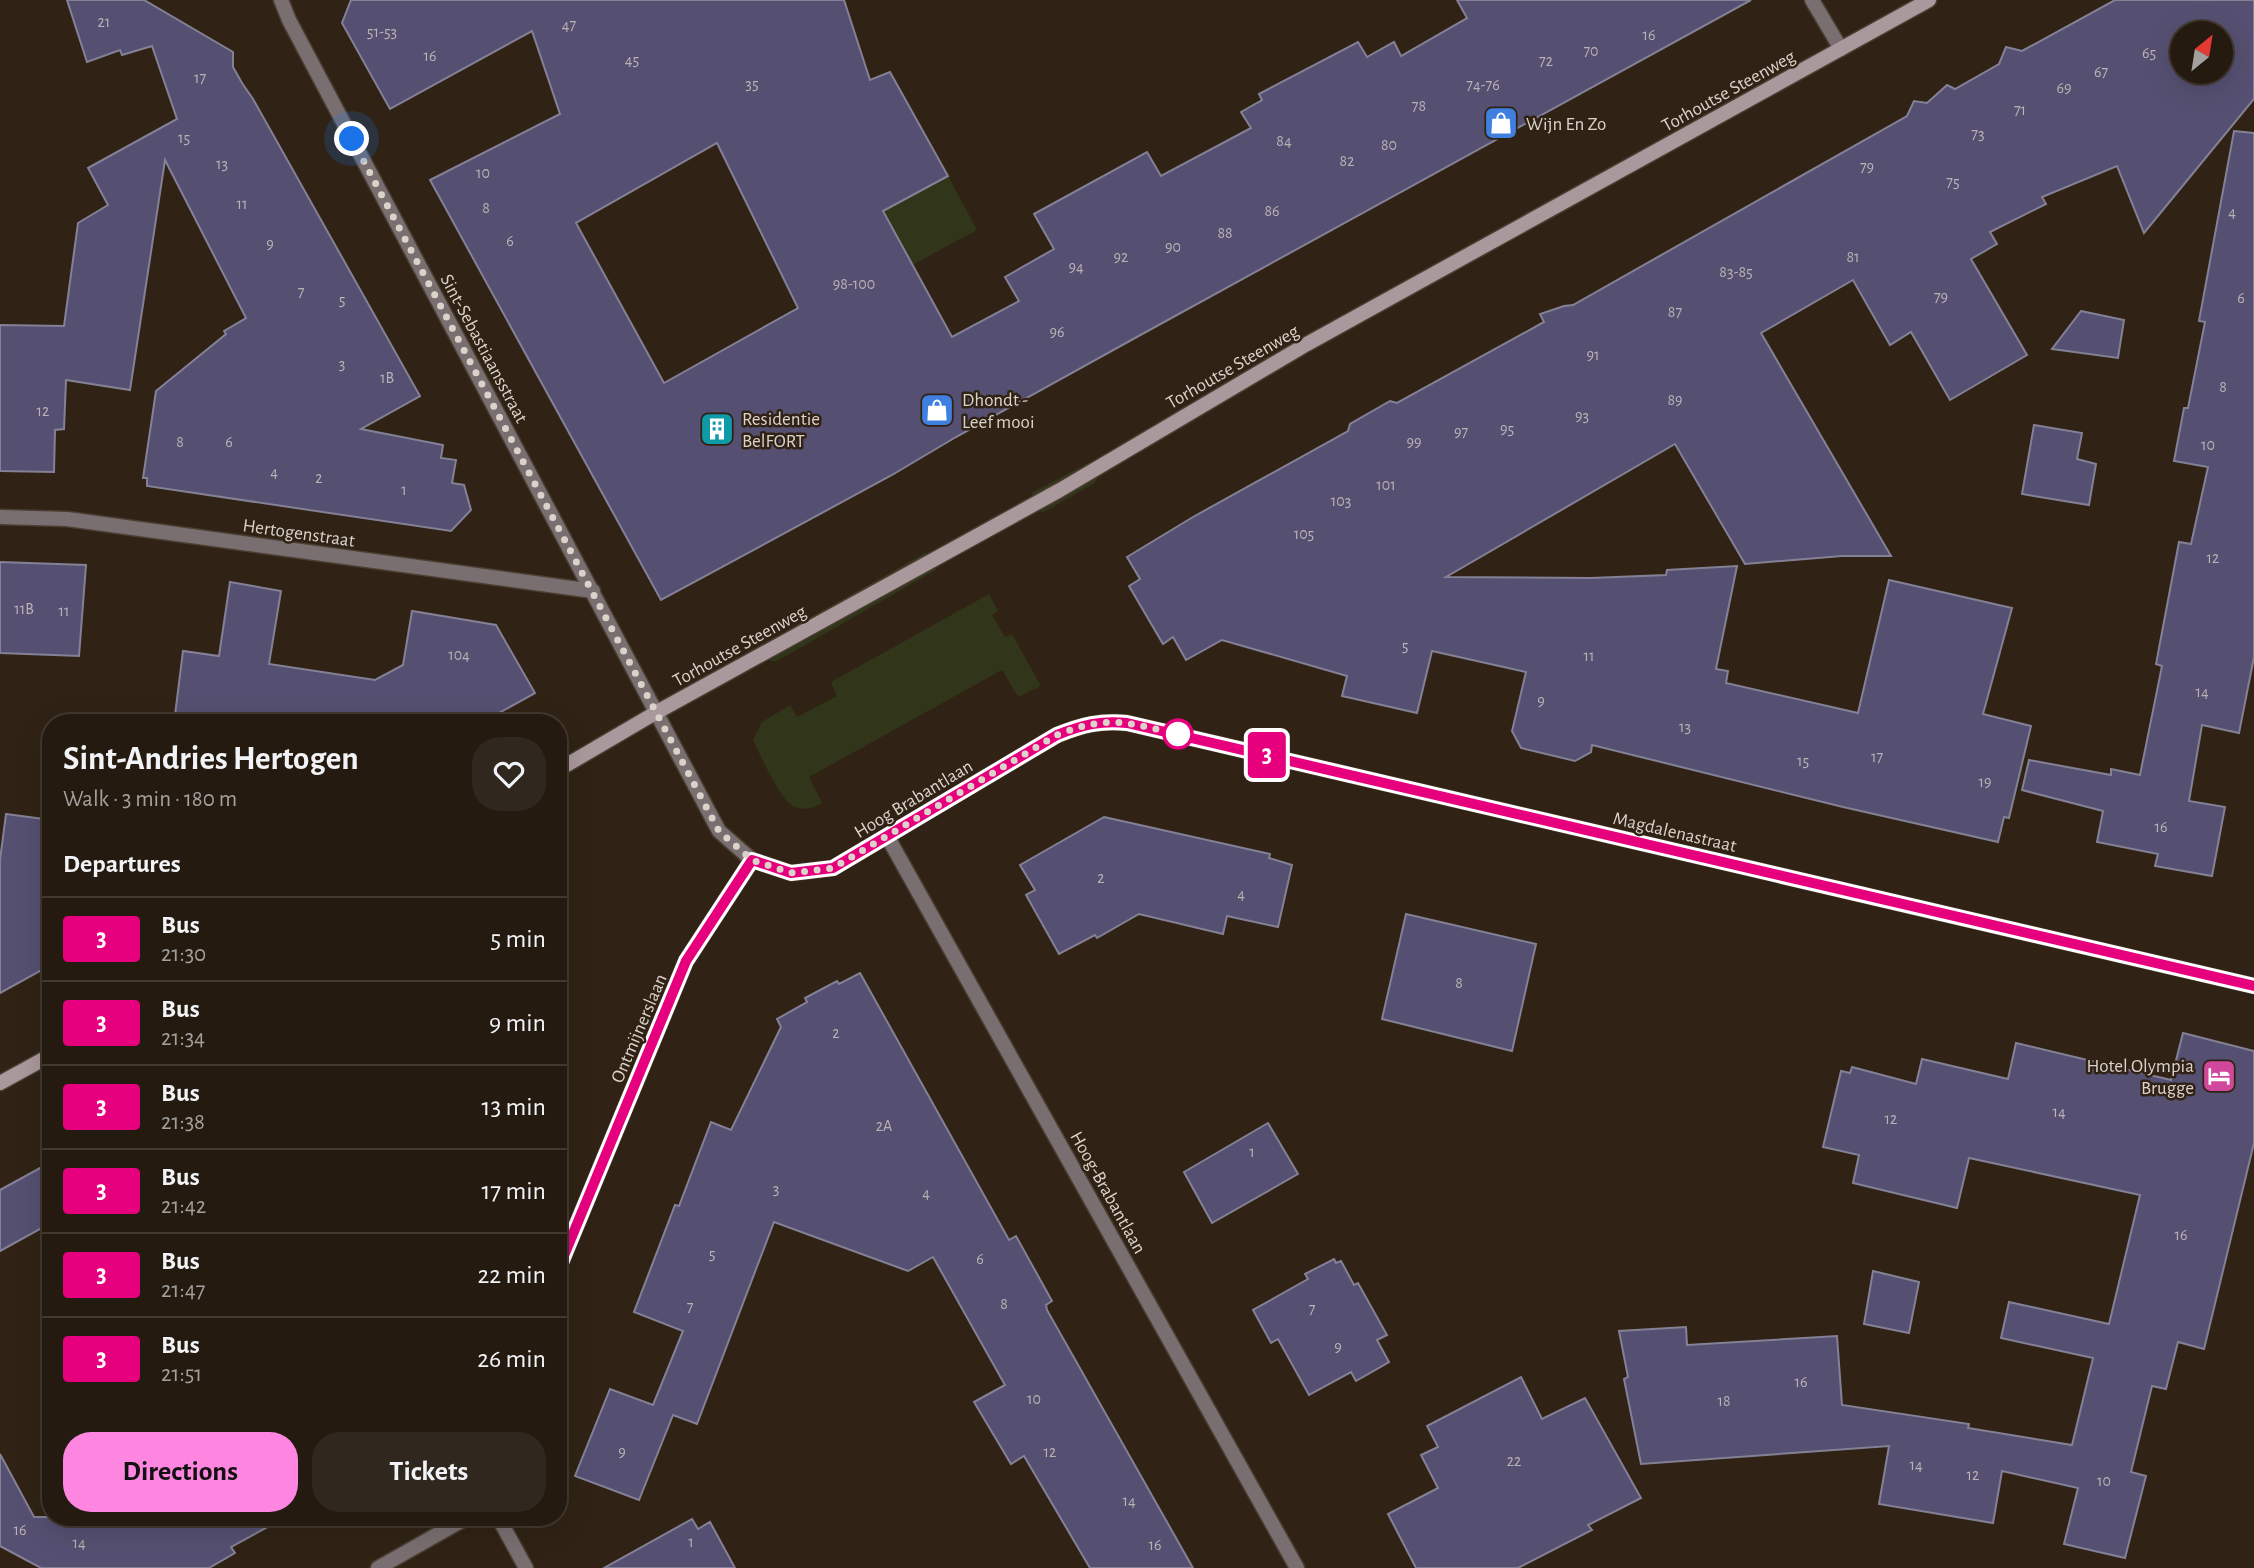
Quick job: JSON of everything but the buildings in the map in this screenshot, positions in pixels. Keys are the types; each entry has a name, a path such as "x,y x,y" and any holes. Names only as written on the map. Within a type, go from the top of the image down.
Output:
{"main road":[{"name":"Torhoutse Steenweg","path":"567,765 657,712 1060,490 1307,344 1929,0"},
{"path":"0,1083 42,1060"}],"street":[{"name":"Sint-Sebastiaansstraat","path":"281,0 289,20 657,712"},
{"path":"1812,0 1841,49"},
{"name":"Hertogenstraat","path":"0,517 68,519 593,591"},
{"path":"657,712 719,831 752,860"},
{"name":"Magdalenastraat","path":"1086,724 1106,720 1127,723 2254,986"},
{"name":"Hoog Brabantlaan","path":"752,860 791,873 833,868 1057,735 1086,724"},
{"name":"Hoog-Brabantlaan","path":"887,836 1297,1568"},
{"name":"Ontmijnerslaan","path":"567,1248 686,961 752,860"},
{"path":"378,1568 452,1526"},
{"path":"503,1526 526,1568"}],"green space":[{"path":"948,176 977,230 912,265 883,211"},
{"path":"1088,463 1095,465 1099,472 1095,483 1042,513 1031,493"},
{"path":"925,553 932,554 939,561 936,570 777,661 764,656 762,651 767,642"},
{"path":"989,594 998,611 992,615 1005,637 1012,634 1041,686 1018,697 1002,670 809,777 822,803 806,809 790,804 775,784 753,740 762,722 790,705 797,717 837,696 831,682"}],"bus line":[{"name":"3","path":"567,1248 686,961 752,860 791,873 833,868 1057,735 1106,720 2254,986"}],"place":[{"name":"Wijn En Zo","path":"1501,123"},
{"name":"Dhondt - Leef mooi","path":"937,410"},
{"name":"Residentie BelFORT","path":"717,429"},
{"name":"Hotel Olympia Brugge","path":"2219,1076"}],"route":[{"path":"352,139 719,831 752,860 791,873 833,868 1057,735 1086,724 1106,720 1181,735 1178,734"}]}
